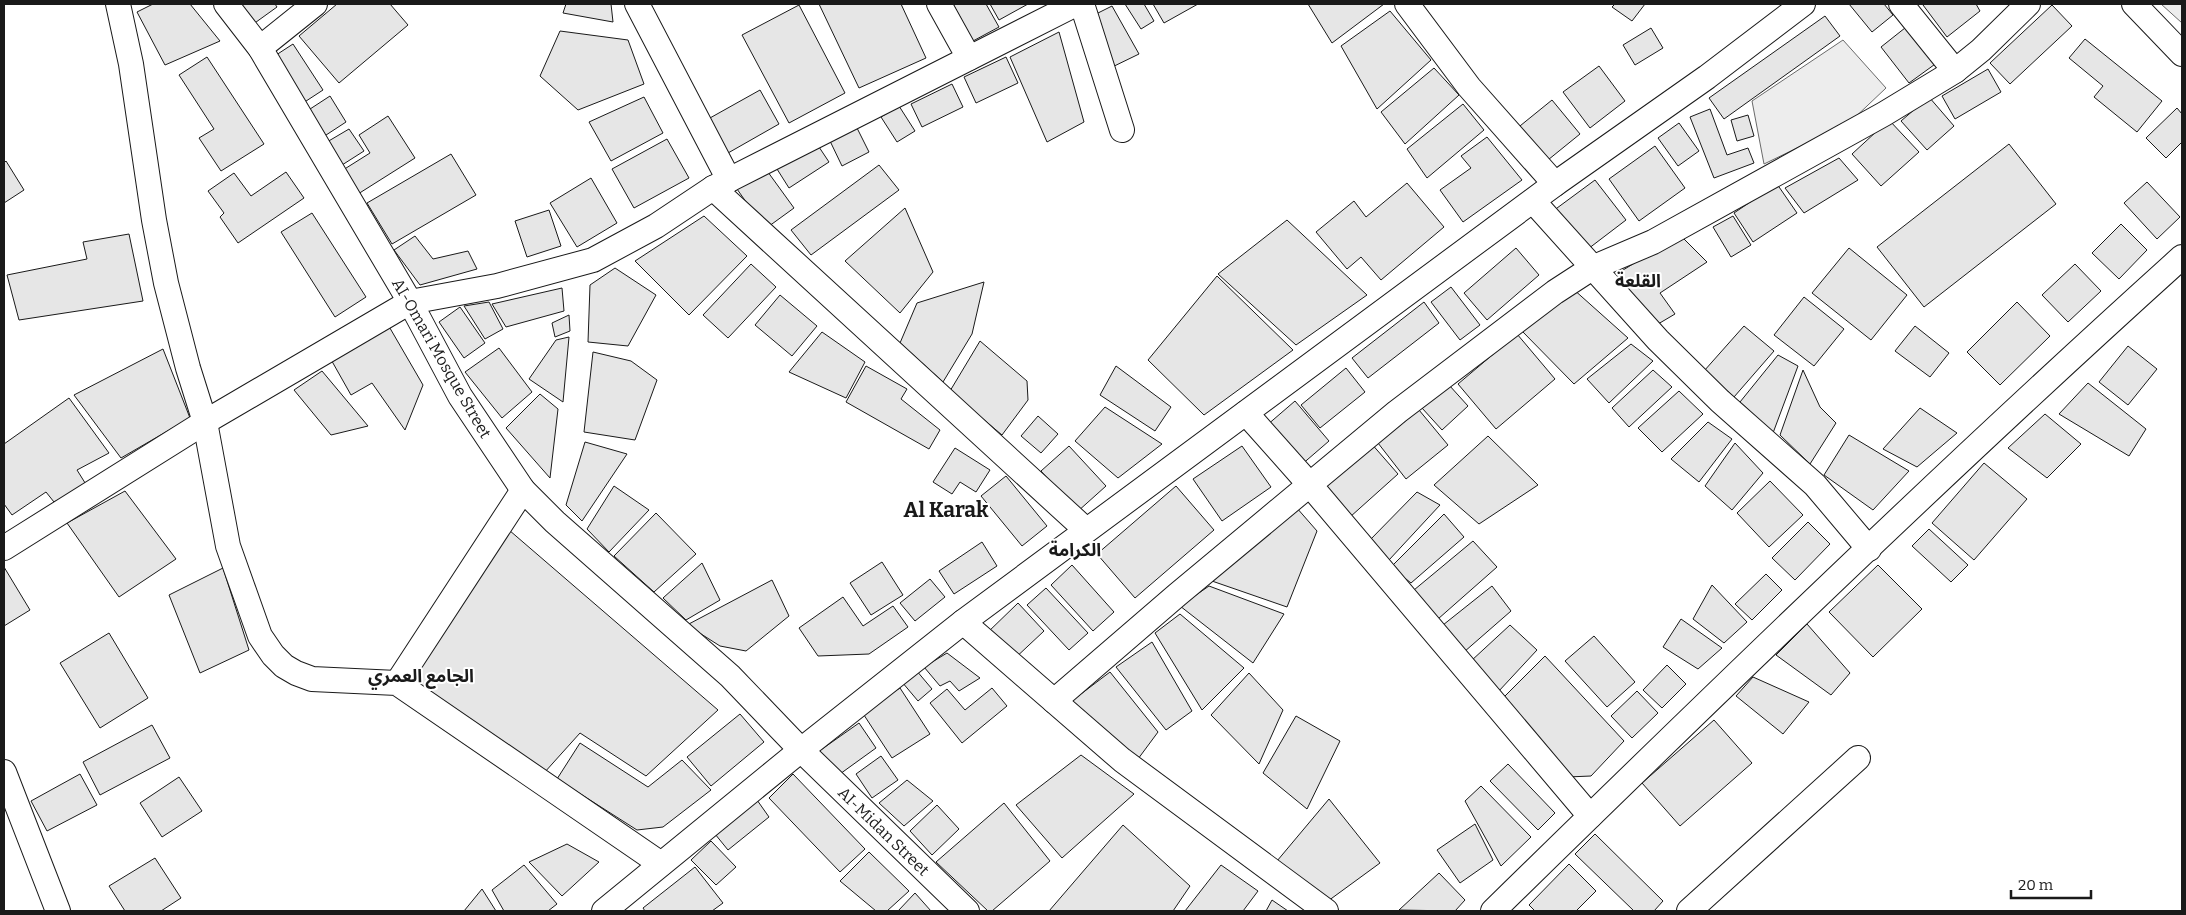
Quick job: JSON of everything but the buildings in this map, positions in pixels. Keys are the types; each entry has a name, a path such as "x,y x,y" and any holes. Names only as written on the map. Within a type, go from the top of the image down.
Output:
{"street":[{"path":"118,4 131,64 154,220 166,283 188,368 205,422 228,546 260,636 272,655 296,673 312,679 397,683 661,864"},
{"name":"AI-Omari Mosque Street","path":"226,4 260,48 410,302 460,396 522,490 555,522 730,676 801,750"},
{"path":"260,48 315,4"},
{"path":"637,4 721,184 1086,530"},
{"path":"939,4 969,58"},
{"path":"4,548 205,422 410,302 497,286 593,260 656,226 721,184 1076,4"},
{"path":"1082,4 1122,130"},
{"path":"1407,4 1469,87 1555,184"},
{"path":"618,907 661,864 963,622 1555,184 1707,77 1803,4"},
{"path":"1901,4 1955,71"},
{"path":"1054,701 1397,412 1555,292 1592,268 1653,242 1884,114 1955,71 1981,50 2028,4"},
{"path":"2134,4 2182,54"},
{"path":"1533,201 1658,340 1713,394 1815,485 1869,549"},
{"path":"1493,911 1869,549 2076,353 2182,257"},
{"path":"1246,413 1310,485 1590,816"},
{"path":"397,683 522,490"},
{"path":"963,622 1122,760 1326,911"},
{"name":"AI-Midan Street","path":"801,750 967,911"},
{"path":"1689,911 1858,758"},
{"path":"4,772 58,911"}],"shaded area":[{"path":"2161,4 2182,4 2182,23"},
{"path":"1843,40 1886,88 1849,123 1764,164 1752,101"}],"district":[{"name":"القلعة","path":"1638,281"},
{"name":"Al Karak","path":"946,510"},
{"name":"الكرامة","path":"1075,550"},
{"name":"الجامع العمري","path":"421,676"}]}
